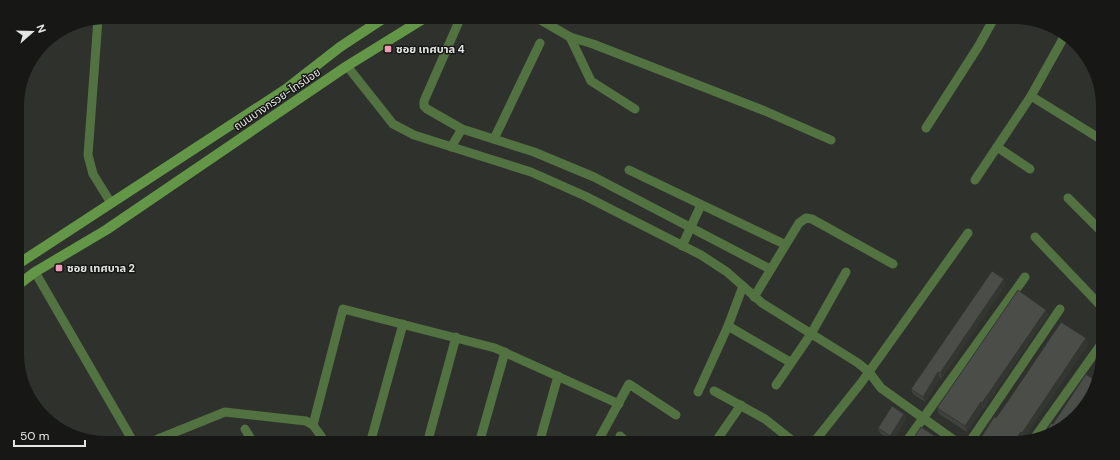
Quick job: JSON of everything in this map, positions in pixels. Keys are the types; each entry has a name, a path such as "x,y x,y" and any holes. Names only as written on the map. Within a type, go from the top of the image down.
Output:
{"main road":[{"name":"ถนนบางกรวย-ไทรน้อย","path":"24,260 286,89 340,47 375,24"},
{"name":"ถนนบางกรวย-ไทรน้อย","path":"24,280 35,272 106,230 348,66 415,24"},
{"path":"136,187 146,202"}],"street":[{"path":"458,24 424,101 424,106 427,109 462,129 534,152 594,177 770,269"},
{"path":"548,24 570,37 593,44 758,108 831,140"},
{"path":"926,128 978,47 991,24"},
{"path":"98,25 88,154 94,174 111,203"},
{"path":"570,37 591,81 636,109"},
{"path":"975,180 1031,96 1062,40"},
{"path":"494,139 540,43"},
{"path":"348,66 393,124 414,135 531,172 585,196 682,246 728,272 754,297 858,363 869,372 881,388 950,436"},
{"path":"1031,96 1096,136"},
{"path":"451,146 462,129"},
{"path":"997,147 1030,169"},
{"path":"628,170 701,206 784,244"},
{"path":"1068,198 1096,226"},
{"path":"682,246 701,206"},
{"path":"754,297 784,244 801,220 806,218 812,219 893,264"},
{"path":"819,436 869,372 968,233"},
{"path":"1035,237 1096,301"},
{"path":"35,272 130,436"},
{"path":"776,385 790,362 811,334 846,272"},
{"path":"910,436 1025,277"},
{"path":"698,392 728,326 743,286"},
{"path":"313,425 343,309 456,337 505,352 619,404"},
{"path":"974,436 1060,309"},
{"path":"372,436 403,324"},
{"path":"728,326 790,362"},
{"path":"429,436 456,337"},
{"path":"1039,432 1096,351"},
{"path":"481,436 505,352"},
{"path":"541,436 558,376"},
{"path":"601,436 629,384 676,415"},
{"path":"714,391 765,419 786,436"},
{"path":"719,436 741,405"},
{"path":"165,436 225,412 306,421 313,425 321,436"},
{"path":"245,429 249,436"}],"building":[{"path":"992,271 1004,279 940,373 938,372 923,397 911,389"},
{"path":"1018,290 1046,310 965,426 937,408"},
{"path":"1061,322 1086,338 1022,433 1021,432 1018,436 982,436 994,417 996,418"},
{"path":"1086,374 1092,379 1085,395 1072,412 1064,419 1047,429 1051,423 1053,424"},
{"path":"892,406 904,414 890,436 878,428"},
{"path":"921,427 935,436 915,436"}],"place":[{"name":"ซอย เทศบาล 4","path":"388,49"},
{"name":"ซอย เทศบาล 2","path":"59,268"}]}
